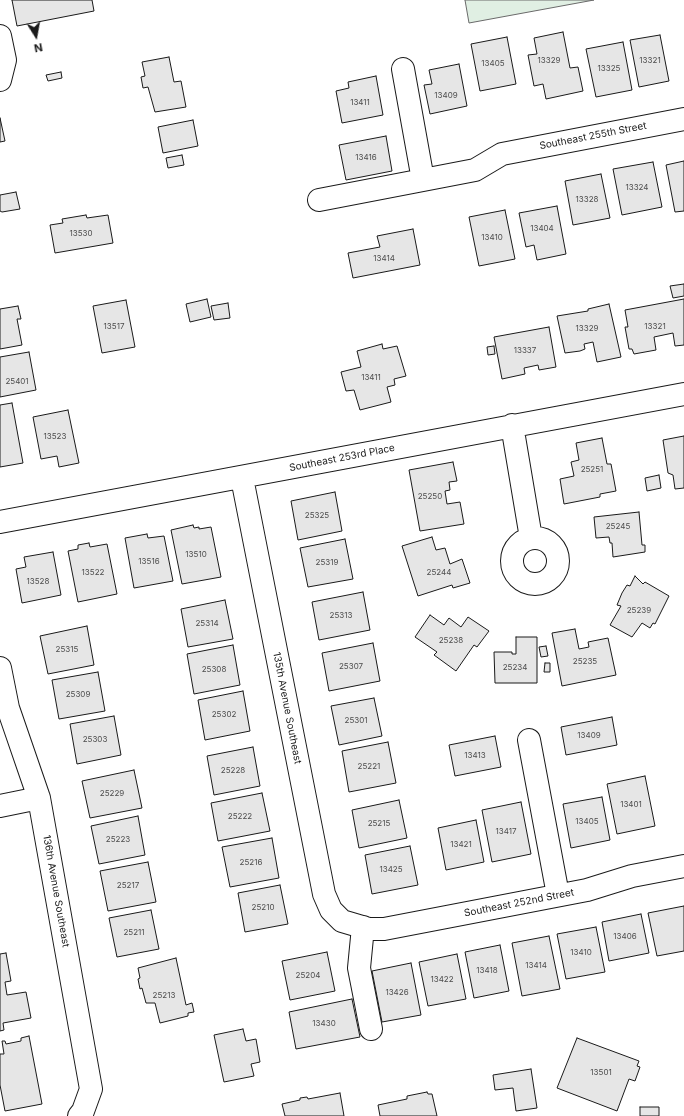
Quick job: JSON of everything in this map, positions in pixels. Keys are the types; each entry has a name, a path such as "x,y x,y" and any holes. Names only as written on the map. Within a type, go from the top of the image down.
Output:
{"street":[{"path":"0,36 5,60 0,80"},
{"path":"403,69 423,180"},
{"name":"Southeast 255th Street","path":"319,200 475,170 502,154 684,119"},
{"name":"Southeast 253rd Place","path":"0,522 242,478 512,425 684,394"},
{"path":"512,425 531,538"},
{"name":"135th Avenue Southeast","path":"242,478 324,894 331,910 342,921 358,926"},
{"name":"136th Avenue Southeast","path":"0,668 8,708 39,798 91,1089 83,1110 79,1116"},
{"path":"529,740 558,895"},
{"path":"0,806 39,798"},
{"name":"Southeast 252nd Street","path":"358,926 384,929 587,890 632,876 684,866"},
{"path":"358,926 360,968 371,1029"}],"green space":[{"path":"465,0 594,0 469,23"}],"building":[{"path":"12,0 92,0 94,11 17,26"},
{"path":"563,32 570,68 578,67 583,91 546,99 543,84 534,86 528,55 537,54 534,38"},
{"path":"660,35 669,81 639,87 630,40"},
{"path":"507,37 516,84 480,91 471,44"},
{"path":"623,42 632,90 596,97 586,49"},
{"path":"169,57 174,82 181,81 186,107 155,112 148,87 143,88 141,77 145,76 142,62"},
{"path":"459,64 467,106 430,114 424,85 432,84 429,70"},
{"path":"61,72 62,78 48,81 46,75"},
{"path":"376,76 383,115 342,123 336,91 349,88 348,82"},
{"path":"0,118 5,141 0,142"},
{"path":"193,120 198,146 163,153 158,127"},
{"path":"386,136 392,171 346,180 339,145"},
{"path":"182,155 184,165 168,168 166,158"},
{"path":"684,161 684,211 675,212 666,165"},
{"path":"653,162 662,207 622,215 613,169"},
{"path":"601,174 610,218 573,225 565,181"},
{"path":"16,192 20,209 0,211 0,195"},
{"path":"557,206 566,254 537,260 534,245 526,247 519,213"},
{"path":"505,210 515,259 479,266 469,217"},
{"path":"86,215 87,218 108,215 113,243 55,253 50,225 63,223 62,219"},
{"path":"413,229 420,265 353,278 348,253 380,247 377,236"},
{"path":"684,284 684,296 673,298 670,286"},
{"path":"207,299 211,317 190,322 186,304"},
{"path":"684,299 684,345 675,346 673,333 654,337 656,350 634,354 632,349 629,349 625,327 628,327 625,310"},
{"path":"126,300 135,347 102,353 93,306"},
{"path":"228,303 230,318 214,320 211,306"},
{"path":"609,304 621,357 597,362 593,342 584,344 585,349 580,351 565,353 557,316 588,311 588,309"},
{"path":"18,306 21,319 17,319 22,345 0,349 0,309"},
{"path":"549,327 556,367 539,370 538,365 524,368 525,374 502,379 494,337"},
{"path":"382,344 383,349 397,346 406,376 394,379 395,385 387,387 391,402 360,410 354,390 346,391 341,372 361,367 357,351"},
{"path":"494,346 495,354 488,355 487,347"},
{"path":"29,352 36,390 0,397 0,357"},
{"path":"12,403 23,463 0,467 0,405"},
{"path":"68,410 79,463 59,467 57,456 41,459 33,417"},
{"path":"684,436 684,488 675,489 673,475 668,473 663,440"},
{"path":"602,438 607,464 611,464 616,491 600,494 600,497 564,504 560,479 574,476 571,462 579,460 576,443"},
{"path":"453,462 457,481 449,482 450,490 445,491 447,504 460,502 464,524 420,531 409,470"},
{"path":"659,475 661,488 647,491 645,478"},
{"path":"335,492 342,531 298,540 291,501"},
{"path":"639,512 642,545 645,545 645,552 613,557 612,543 610,543 609,537 596,538 594,517"},
{"path":"193,525 194,528 199,527 199,529 211,527 221,577 182,584 171,530"},
{"path":"147,534 148,538 164,536 173,581 134,588 125,538"},
{"path":"432,537 436,550 445,548 450,564 462,559 470,583 453,588 452,585 418,596 402,546"},
{"path":"345,539 353,579 308,587 300,548"},
{"path":"89,543 90,547 107,544 117,594 78,602 68,551 78,549 78,545"},
{"path":"53,552 61,595 22,603 16,569 26,567 24,557"},
{"path":"635,576 643,584 645,582 669,596 655,624 653,623 650,628 642,623 632,637 610,625 621,606 617,605 622,593 627,585 630,586"},
{"path":"363,592 370,630 319,640 312,602"},
{"path":"225,600 233,639 188,647 181,609"},
{"path":"430,615 444,625 449,618 461,627 468,617 489,631 477,647 474,645 456,671 434,655 437,652 415,637"},
{"path":"87,626 94,665 48,674 40,636"},
{"path":"575,629 579,649 589,647 588,642 608,638 616,675 562,686 552,633"},
{"path":"516,637 537,637 537,683 495,683 494,652 512,652 512,654 516,654"},
{"path":"373,643 380,681 329,691 322,653"},
{"path":"233,645 240,685 194,694 187,654"},
{"path":"546,646 548,656 541,657 539,647"},
{"path":"545,663 550,663 550,672 544,672"},
{"path":"98,672 105,711 59,719 52,680"},
{"path":"243,691 250,731 205,740 198,700"},
{"path":"374,698 382,736 339,745 331,706"},
{"path":"114,716 121,755 77,764 70,724"},
{"path":"612,717 617,745 566,755 561,727"},
{"path":"495,736 501,767 455,776 449,745"},
{"path":"388,742 396,783 349,792 342,751"},
{"path":"253,747 260,786 214,795 207,756"},
{"path":"134,770 142,808 90,818 82,781"},
{"path":"645,776 655,826 617,834 607,784"},
{"path":"262,793 270,831 218,841 211,803"},
{"path":"602,797 610,840 571,848 563,804"},
{"path":"399,800 407,838 359,848 352,810"},
{"path":"521,802 531,854 492,862 482,810"},
{"path":"138,816 145,855 99,864 91,826"},
{"path":"476,820 484,862 446,870 438,828"},
{"path":"272,838 279,878 230,887 222,847"},
{"path":"410,846 418,885 372,894 365,855"},
{"path":"148,862 156,902 108,911 100,871"},
{"path":"280,885 288,924 245,932 238,893"},
{"path":"684,906 684,951 657,956 648,913"},
{"path":"151,910 159,949 117,957 109,918"},
{"path":"641,914 649,953 609,961 602,922"},
{"path":"596,927 605,972 566,979 557,934"},
{"path":"549,936 560,989 522,996 512,943"},
{"path":"500,945 509,991 474,998 465,952"},
{"path":"327,952 335,991 290,1000 282,961"},
{"path":"6,953 11,981 5,982 7,995 26,992 31,1018 3,1023 4,1030 0,1031 0,954"},
{"path":"457,954 466,999 428,1006 419,962"},
{"path":"176,958 186,1005 192,1003 194,1012 188,1013 188,1016 160,1023 155,1003 146,1003 142,988 140,989 138,968"},
{"path":"411,963 421,1015 382,1022 372,971"},
{"path":"352,999 360,1037 296,1049 289,1012"},
{"path":"243,1029 246,1041 256,1039 260,1062 251,1064 254,1076 224,1082 214,1035"},
{"path":"29,1036 42,1104 5,1111 0,1085 0,1054 4,1054 2,1041 5,1041 6,1044 21,1041 21,1038"},
{"path":"577,1038 639,1061 637,1066 640,1067 635,1081 629,1079 617,1111 557,1088"},
{"path":"531,1069 537,1108 516,1111 513,1088 495,1090 493,1075"},
{"path":"427,1092 428,1094 432,1094 437,1116 380,1116 378,1105 407,1099 407,1096"},
{"path":"340,1093 344,1116 285,1116 282,1104 300,1100 300,1098 307,1097 308,1099"},
{"path":"640,1107 659,1107 659,1116 640,1116"}]}
